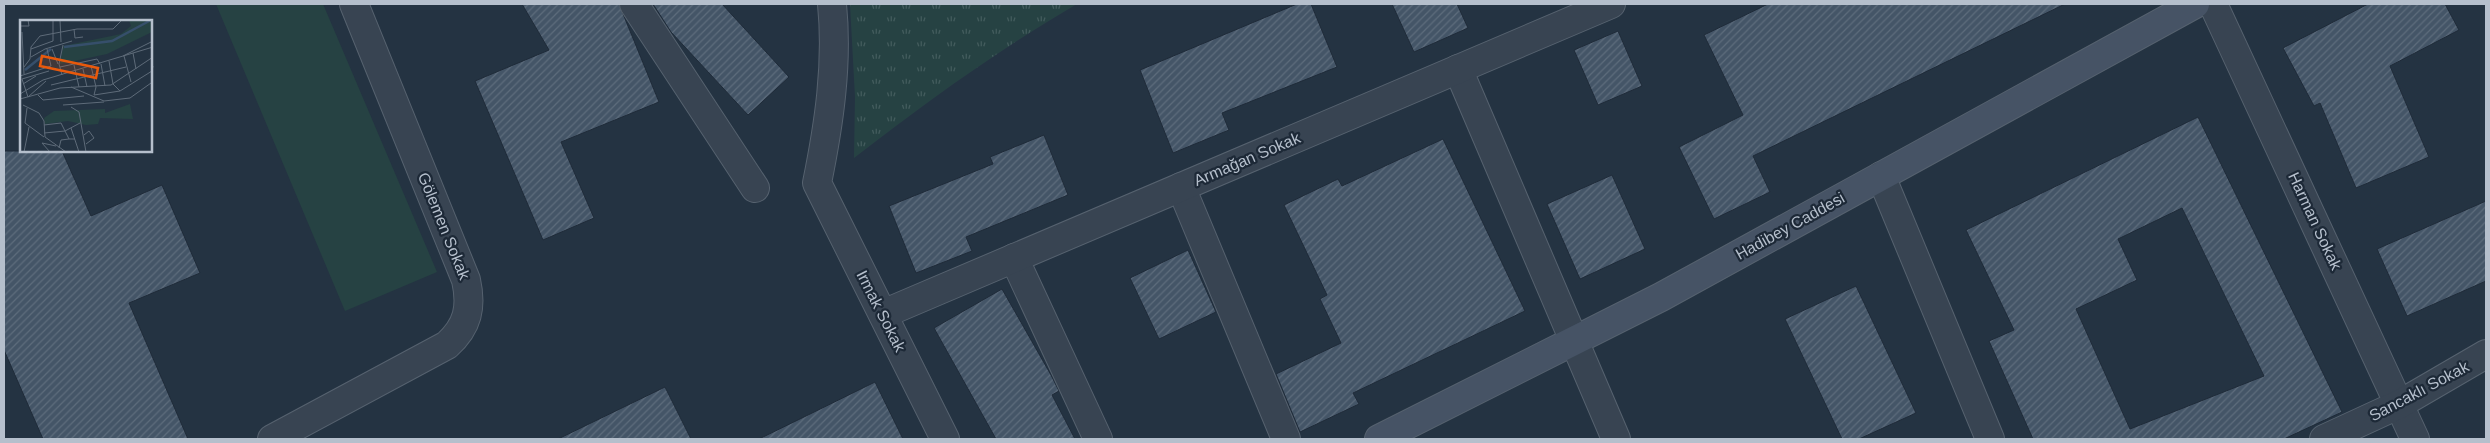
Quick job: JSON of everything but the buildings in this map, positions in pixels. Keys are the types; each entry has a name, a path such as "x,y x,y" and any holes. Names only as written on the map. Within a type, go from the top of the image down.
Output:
{"main road":[{"name":"Hadibey Caddesi","path":"1379,439 1661,297 2195,4"}],"street":[{"name":"Gölemen Sokak","path":"272,439 447,345 463,327 469,312 470,296 466,280 354,4"},
{"path":"634,4 755,188"},
{"name":"Irmak Sokak","path":"832,4 834,54 831,98 817,183 945,439"},
{"name":"Armağan Sokak","path":"882,314 1611,4"},
{"name":"Harman Sokak","path":"2213,4 2415,439"},
{"path":"1458,69 1616,439"},
{"path":"1881,176 1990,439"},
{"path":"1181,187 1286,439"},
{"path":"1014,258 1098,439"},
{"name":"Sancaklı Sokak","path":"2324,439 2400,404 2486,354"}],"green space":[{"path":"216,4 323,4 437,272 345,311"},
{"path":"850,4 1077,4 962,78 854,158 855,97"}]}
